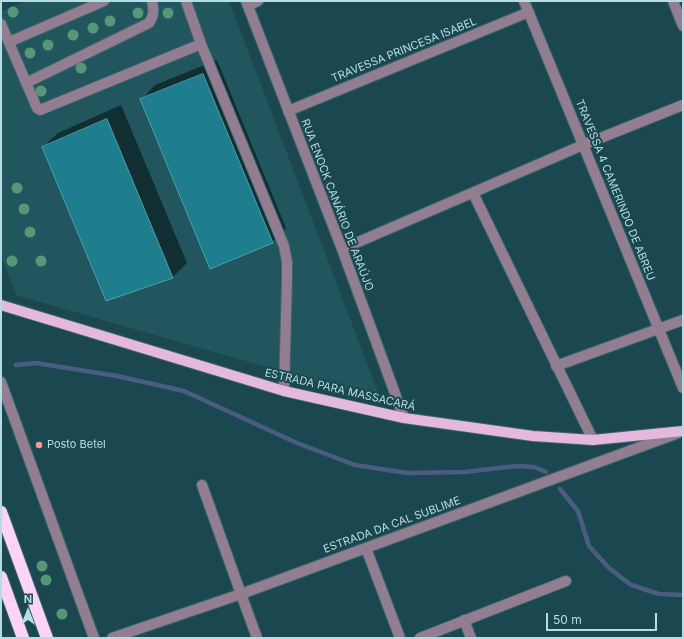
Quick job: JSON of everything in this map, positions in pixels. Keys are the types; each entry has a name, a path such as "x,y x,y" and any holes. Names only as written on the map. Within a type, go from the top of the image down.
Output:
{"highway":[{"path":"1,512 47,638"},
{"path":"1,577 23,638"}],"main road":[{"name":"ESTRADA PARA MASSACARÁ","path":"1,305 284,391 404,418 533,436 593,440 682,433"}],"street":[{"path":"9,42 104,1"},
{"path":"26,83 149,23 154,12 152,1"},
{"path":"186,1 201,44 284,246 287,262 284,391"},
{"path":"247,3 258,1"},
{"name":"TRAVESSA 4 CAMERINDO DE ABREU","path":"524,1 683,388"},
{"path":"673,1 683,26"},
{"name":"RUA ENOCK CANÁRIO DE ARAÚJO","path":"247,3 342,249 404,418"},
{"name":"TRAVESSA PRINCESA ISABEL","path":"288,111 529,12"},
{"path":"1,24 37,108 40,110 201,44"},
{"path":"342,249 583,145 683,105"},
{"path":"473,193 593,440"},
{"path":"556,366 683,320"},
{"path":"1,382 94,638"},
{"name":"ESTRADA DA CAL SUBLIME","path":"112,638 240,594 682,433"},
{"path":"202,485 257,638"},
{"path":"366,548 400,638"},
{"path":"420,638 566,581"},
{"path":"464,620 470,638"}],"shaded area":[{"path":"27,1 229,1 381,400 16,295 1,256 1,11"}],"building":[{"path":"203,74 273,243 210,269 140,99"},
{"path":"107,119 173,278 106,301 42,147"}],"waterway":[{"path":"16,365 36,363 117,376 184,391 297,443 355,465 407,473 465,472 516,466 534,467 546,472"},
{"path":"560,489 578,511 589,546 609,568 631,585 659,594 683,595"}],"place":[{"name":"Posto Betel","path":"39,445"}]}
